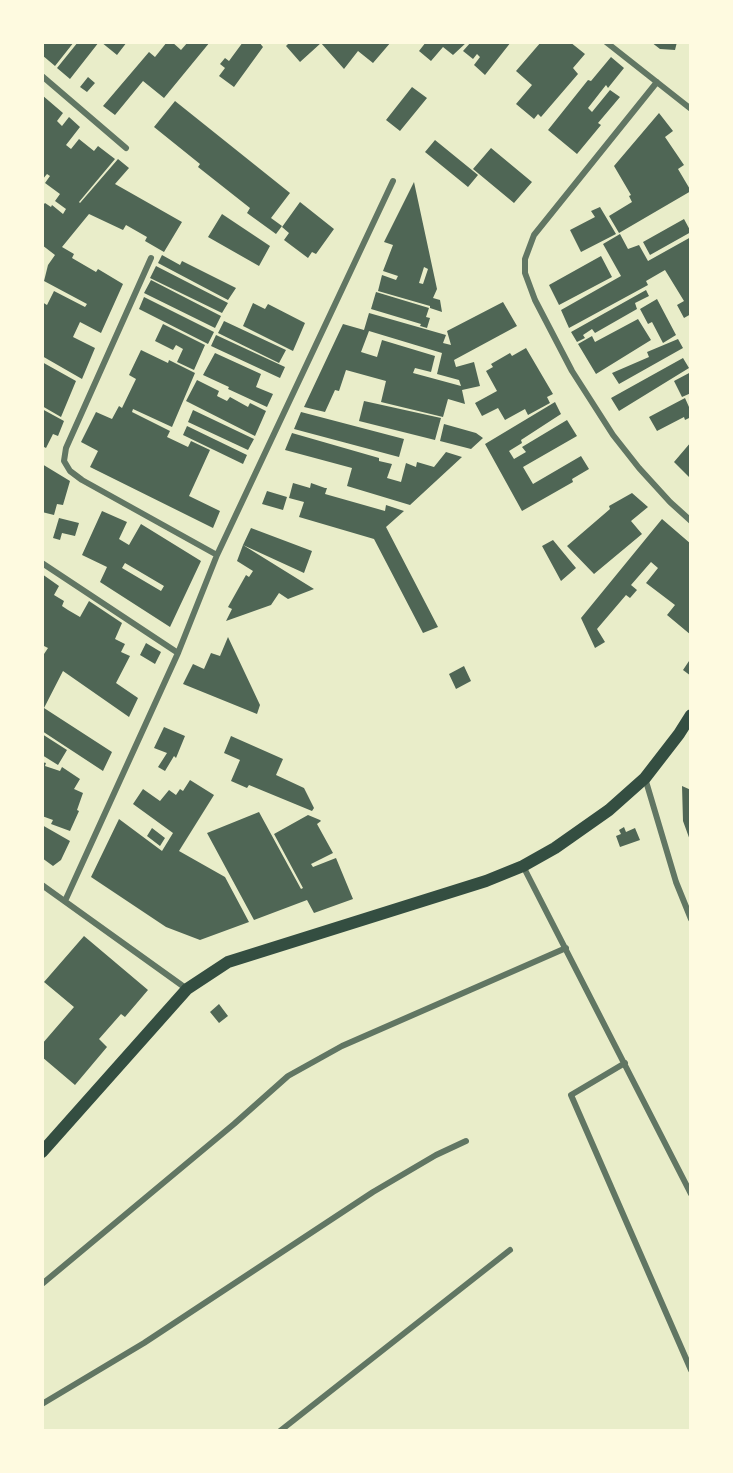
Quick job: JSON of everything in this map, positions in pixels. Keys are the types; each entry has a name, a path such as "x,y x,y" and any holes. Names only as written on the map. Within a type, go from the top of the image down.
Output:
{"main road":[{"path":"42,1152 187,989 228,962 486,881 523,866 555,848 609,810 645,778 691,715"}],"street":[{"path":"606,42 691,109"},
{"path":"42,76 126,148"},
{"path":"657,82 534,235 525,259 525,273 535,300 572,371 613,435 639,468 691,521"},
{"path":"66,902 178,653 217,555 393,181"},
{"path":"151,258 66,448 64,461 70,471 82,480 217,555"},
{"path":"42,562 178,653"},
{"path":"645,778 676,882 691,919"},
{"path":"523,866 691,1194"},
{"path":"42,885 187,989"},
{"path":"42,1284 288,1076 342,1046 566,948"},
{"path":"625,1063 571,1095 691,1370"},
{"path":"42,1404 144,1344 373,1192 436,1155 466,1141"},
{"path":"280,1431 510,1250"}],"building":[{"path":"42,42 74,42 55,66 42,55"},
{"path":"78,42 99,42 70,79 57,68"},
{"path":"101,42 127,42 117,55"},
{"path":"167,42 172,42 181,50 188,42 210,42 164,98 143,81 115,115 103,106 149,52 155,57"},
{"path":"243,42 259,42 263,47 234,87 219,76 225,68 220,64 225,58 229,61"},
{"path":"290,42 391,42 373,63 358,51 344,69 321,43 300,62 286,46"},
{"path":"426,42 467,42 453,55 443,47 431,61 419,51"},
{"path":"471,42 511,42 485,75 474,65 480,57 477,54 473,59 463,51"},
{"path":"541,42 570,42 585,54 573,68 578,74 541,117 538,114 534,119 516,104 532,85 516,71"},
{"path":"651,42 677,42 675,50 660,49"},
{"path":"611,57 624,68 608,88 606,85 588,108 592,112 610,90 620,97 598,123 601,125 577,154 548,130 588,80 591,81"},
{"path":"88,77 95,83 87,92 80,87"},
{"path":"412,87 427,98 400,131 386,120"},
{"path":"42,95 63,113 57,121 62,126 69,117 80,127 66,145 71,149 79,139 94,151 98,146 115,159 80,203 118,159 129,168 115,184 182,222 164,252 145,241 147,237 126,225 123,230 89,214 62,247 74,254 72,258 96,272 98,269 123,284 101,333 80,322 73,337 95,348 82,379 42,356 42,302 47,305 54,291 85,307 87,304 44,281 48,265 55,255 42,245 42,222 44,220 42,206 45,203 51,207 52,205 63,214 66,209 55,201 60,194 45,183 50,176 47,174 42,180"},
{"path":"175,101 290,193 271,218 282,226 276,234 247,213 250,208 198,167 200,164 154,127"},
{"path":"659,113 673,131 665,137 684,165 678,169 691,191 619,233 609,216 632,202 629,196 631,195 614,166"},
{"path":"435,140 478,175 468,187 425,152"},
{"path":"491,148 532,182 514,203 473,169"},
{"path":"414,182 437,289 433,298 440,300 442,312 430,306 378,291 382,275 396,280 398,276 383,271 393,245 384,242","holes":["424,267 428,269 423,284 419,283"]},
{"path":"300,202 334,229 316,254 312,252 308,258 284,240 289,233 282,227"},
{"path":"600,207 616,234 581,252 570,230 595,217 591,211"},
{"path":"222,214 270,246 259,266 208,237"},
{"path":"684,219 691,232 650,255 643,242"},
{"path":"620,234 628,249 639,245 648,261 691,237 691,314 684,318 677,305 684,301 665,270 646,281 648,285 569,328 561,310 621,276 603,244"},
{"path":"162,255 180,265 182,261 236,288 228,300 158,263"},
{"path":"601,256 612,277 559,305 549,285"},
{"path":"156,266 228,303 222,313 150,278"},
{"path":"151,280 221,316 215,328 144,293"},
{"path":"646,290 649,296 635,303 637,309 595,333 592,329 583,335 585,338 577,342 571,332"},
{"path":"376,292 429,308 426,317 430,318 427,328 420,326 421,324 371,309"},
{"path":"144,297 214,332 208,344 139,309"},
{"path":"657,299 676,335 663,343 652,322 648,324 640,309"},
{"path":"503,302 517,326 454,360 456,367 474,362 480,386 462,390 465,404 448,399 443,417 381,402 386,381 346,370 339,391 335,390 325,412 304,407 343,324 364,330 369,313 446,335 443,343 451,345 447,331","holes":["369,331 442,353 437,374 459,380 461,386 413,373 415,368 431,372 435,356 382,340 377,357 361,352"]},
{"path":"253,303 265,309 268,304 305,323 293,351 243,326"},
{"path":"638,319 651,340 596,374 578,344 592,336 595,342"},
{"path":"224,321 286,350 279,363 218,333"},
{"path":"163,324 205,345 194,370 177,362 183,349 176,345 173,350 155,341"},
{"path":"216,335 285,367 280,378 211,346"},
{"path":"678,339 683,348 619,384 612,373 649,357 647,352"},
{"path":"526,348 553,394 547,397 550,403 528,415 525,409 505,420 498,408 482,416 475,403 497,391 486,371 493,367 491,364 510,353 512,356"},
{"path":"141,350 195,373 172,427 133,409 132,412 170,431 167,437 188,447 191,441 210,450 189,496 220,511 213,528 90,467 98,451 81,442 96,412 112,419 119,406 122,408 136,379 129,375"},
{"path":"215,353 261,374 256,387 273,394 267,407 203,375"},
{"path":"683,358 689,368 619,411 611,398"},
{"path":"42,362 76,381 61,417 42,406"},
{"path":"691,372 691,393 682,397 674,381"},
{"path":"197,380 219,391 217,396 227,401 230,397 248,407 250,403 266,411 255,436 186,401"},
{"path":"685,398 689,407 691,406 691,417 685,420 684,417 657,431 649,417"},
{"path":"364,401 441,418 435,440 359,421"},
{"path":"555,402 561,414 521,440 522,443 509,451 514,459 526,452 522,447 567,420 577,436 523,467 533,484 581,456 589,469 572,479 573,482 522,511 485,444"},
{"path":"42,409 64,421 58,436 53,434 46,448 42,446"},
{"path":"193,410 254,439 248,450 188,422"},
{"path":"301,412 404,439 399,457 294,429"},
{"path":"444,424 476,433 483,438 471,449 440,441"},
{"path":"187,426 247,455 243,464 183,435"},
{"path":"292,433 379,458 379,461 392,464 387,478 401,482 406,463 416,467 417,462 434,467 446,452 462,457 410,505 347,486 352,468 285,450"},
{"path":"691,442 691,479 674,462"},
{"path":"42,464 70,481 63,505 57,504 54,515 42,512"},
{"path":"293,483 310,488 311,483 327,488 325,494 385,511 386,505 404,511 386,527 438,627 423,633 374,539 299,517 304,502 289,498"},
{"path":"267,491 287,497 283,510 262,504"},
{"path":"632,493 648,507 631,521 642,534 594,574 567,546 610,509 609,506"},
{"path":"102,511 127,522 119,539 129,545 141,524 201,561 170,627 100,582 107,567 82,555","holes":["125,563 164,586 161,591 122,568"]},
{"path":"59,518 79,523 75,536 62,533 60,540 53,538"},
{"path":"662,519 691,544 691,635 667,615 675,605 646,583 658,568 651,562 631,585 637,590 630,598 626,595 597,629 605,642 595,648 581,618"},
{"path":"251,528 312,551 304,573 243,545"},
{"path":"553,540 576,568 561,581 542,546"},
{"path":"243,545 314,589 288,599 279,593 271,605 226,621 232,609 228,607 246,575 249,577 253,571 237,561"},
{"path":"42,574 59,586 54,595 64,601 62,606 68,610 80,617 89,601 122,623 115,639 125,644 121,652 130,656 116,683 138,698 129,717 63,671 44,708 112,752 103,771 42,731 42,657 48,648 42,645"},
{"path":"228,637 260,705 257,714 183,684 193,664 204,669 211,653 220,656"},
{"path":"146,643 161,652 155,664 140,655"},
{"path":"691,658 691,676 683,670"},
{"path":"464,666 471,681 456,689 449,674"},
{"path":"164,727 185,736 176,758 174,756 165,771 158,767 167,753 154,748"},
{"path":"42,734 67,750 58,765 42,755"},
{"path":"231,736 283,759 276,775 304,788 314,808 312,811 249,785 247,788 231,781 240,760 224,753"},
{"path":"42,762 46,763 45,766 60,771 62,767 80,779 74,789 83,793 77,810 79,811 70,831 51,824 53,820 42,816"},
{"path":"190,780 214,795 179,851 225,877 249,922 200,940 166,927 91,877 119,819 162,851 173,833 133,804 143,789 160,801 169,790 176,795 180,789 183,791"},
{"path":"682,786 691,790 691,843 683,821"},
{"path":"259,812 301,889 303,888 274,834 308,815 320,820 317,824 333,853 311,864 313,867 336,858 353,899 314,913 307,900 254,920 207,833"},
{"path":"42,825 70,841 61,860 53,866 42,858"},
{"path":"624,827 626,832 635,828 640,840 620,847 616,836 621,834 619,830"},
{"path":"152,828 165,838 160,846 147,836"},
{"path":"84,936 148,990 125,1017 121,1014 99,1039 107,1047 75,1085 42,1057 42,1044 74,1007 44,982"},
{"path":"219,1004 228,1016 219,1023 210,1012"}]}
